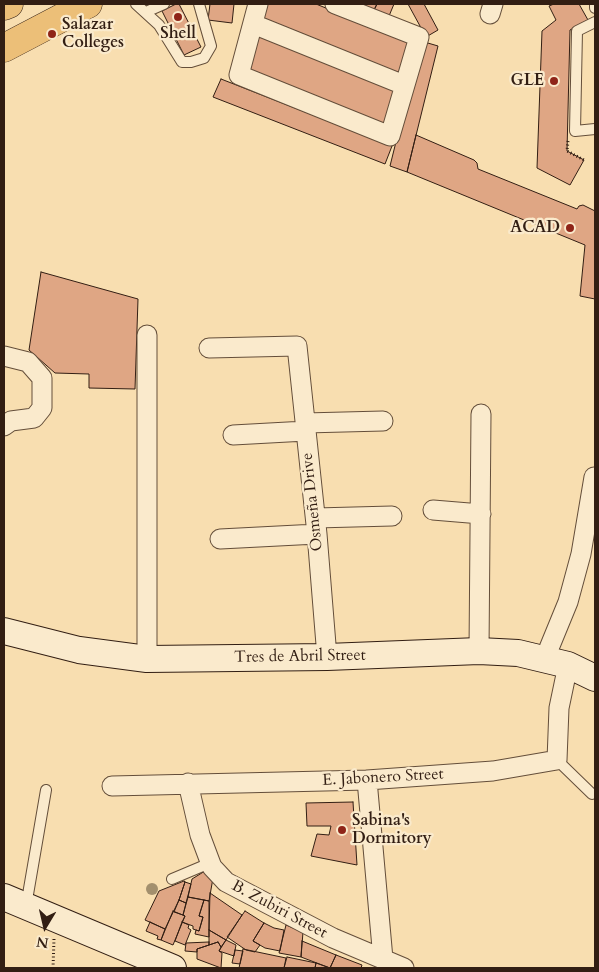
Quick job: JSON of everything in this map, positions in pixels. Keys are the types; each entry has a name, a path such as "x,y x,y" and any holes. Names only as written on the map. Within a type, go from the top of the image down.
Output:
{"main road":[{"path":"4,6 9,4"},
{"path":"4,48 88,4"}],"street":[{"path":"258,4 239,75 390,136 419,37 335,4"},
{"path":"253,24 404,85"},
{"path":"147,335 147,659"},
{"name":"Osmeña Drive","path":"209,348 297,346 316,526 327,657"},
{"path":"4,356 28,362 42,378 42,408 34,418 11,421 4,426"},
{"path":"479,650 481,414"},
{"path":"233,435 383,421"},
{"path":"556,760 560,708 556,662 568,602 581,554 594,477"},
{"path":"434,510 481,514"},
{"path":"220,539 392,516"},
{"name":"Tres de Abril Street","path":"4,631 79,650 147,659 327,657 479,650 518,653 556,662 595,678"},
{"name":"E. Jabonero Street","path":"112,786 367,780 493,771 556,760"},
{"path":"367,780 383,959"},
{"name":"B. Zubiri Street","path":"188,783 200,835 210,862 212,867 226,882 333,938 404,968"},
{"path":"15,902 140,958 173,968"}],"lane":[{"path":"136,4 159,25 182,62 191,62 204,58 211,46 199,4"},
{"path":"146,12 164,4"},
{"path":"595,22 577,31 575,131 595,128"},
{"path":"556,760 592,794"},
{"path":"15,902 46,790"},
{"path":"172,879 210,862"}],"path":[{"path":"575,131 568,131 567,151 584,160"},
{"path":"53,968 55,919"}],"building":[{"path":"179,4 201,47 184,55 162,11"},
{"path":"210,4 234,4 232,23 208,20"},
{"path":"266,4 316,4 412,43 399,73 261,17"},
{"path":"360,4 377,4 374,10"},
{"path":"377,4 394,4 389,16 374,10"},
{"path":"408,4 424,4 438,30 426,37"},
{"name":"GLE","path":"554,4 579,4 588,20 570,30 567,151 584,160 570,185 537,168 542,31 556,20 549,6"},
{"path":"255,35 398,92 385,126 243,68"},
{"path":"421,41 438,46 407,172 390,166"},
{"path":"221,79 392,146 385,164 213,97"},
{"name":"ACAD","path":"416,135 474,160 477,163 478,169 577,209 583,205 595,211 595,299 580,296 585,245 407,172"},
{"path":"41,272 138,299 135,389 89,388 89,374 55,373 29,350"},
{"name":"Sabina's Dormitory","path":"353,802 357,865 311,856 317,834 329,835 331,826 307,826 306,803"},
{"path":"205,871 213,878 209,901 188,897 192,879"},
{"path":"184,881 179,900 165,929 145,920 159,891"},
{"path":"185,882 191,884 186,903 179,900"},
{"path":"210,893 242,915 226,940 209,930"},
{"path":"188,897 204,900 199,916 203,917 199,931 193,929 193,926 182,922 185,916 183,915"},
{"path":"179,900 186,903 183,915 174,912"},
{"path":"204,900 209,901 209,937 195,934 196,930 199,931 203,917 199,916"},
{"path":"173,911 185,916 173,945 161,940"},
{"path":"245,911 264,923 253,941 260,945 255,952 246,950 227,937"},
{"path":"150,922 165,929 161,940 157,939 158,936 146,931"},
{"path":"182,922 189,925 188,928 191,930 185,945 175,941"},
{"path":"264,923 284,930 280,951 265,948 253,941"},
{"path":"286,925 303,932 301,957 279,953"},
{"path":"209,930 226,940 221,947 218,942 209,945"},
{"path":"226,940 236,945 234,956 219,951"},
{"path":"302,941 336,955 330,968 301,957"},
{"path":"209,942 209,945 197,949 197,952 185,951 186,943"},
{"path":"218,942 221,947 219,951 222,953 221,968 197,959 197,949"},
{"path":"243,949 286,958 284,968 239,968"},
{"path":"235,950 243,951 240,964 232,963"},
{"path":"336,955 362,965 361,968 330,968"},
{"path":"287,957 316,963 315,968 284,968"},
{"path":"316,963 330,968 315,968"}],"place":[{"name":"Shell","path":"178,17"},
{"name":"Salazar Colleges","path":"52,34"},
{"name":"GLE","path":"554,81"},
{"name":"ACAD","path":"570,228"},
{"name":"Sabina's Dormitory","path":"342,830"}]}
